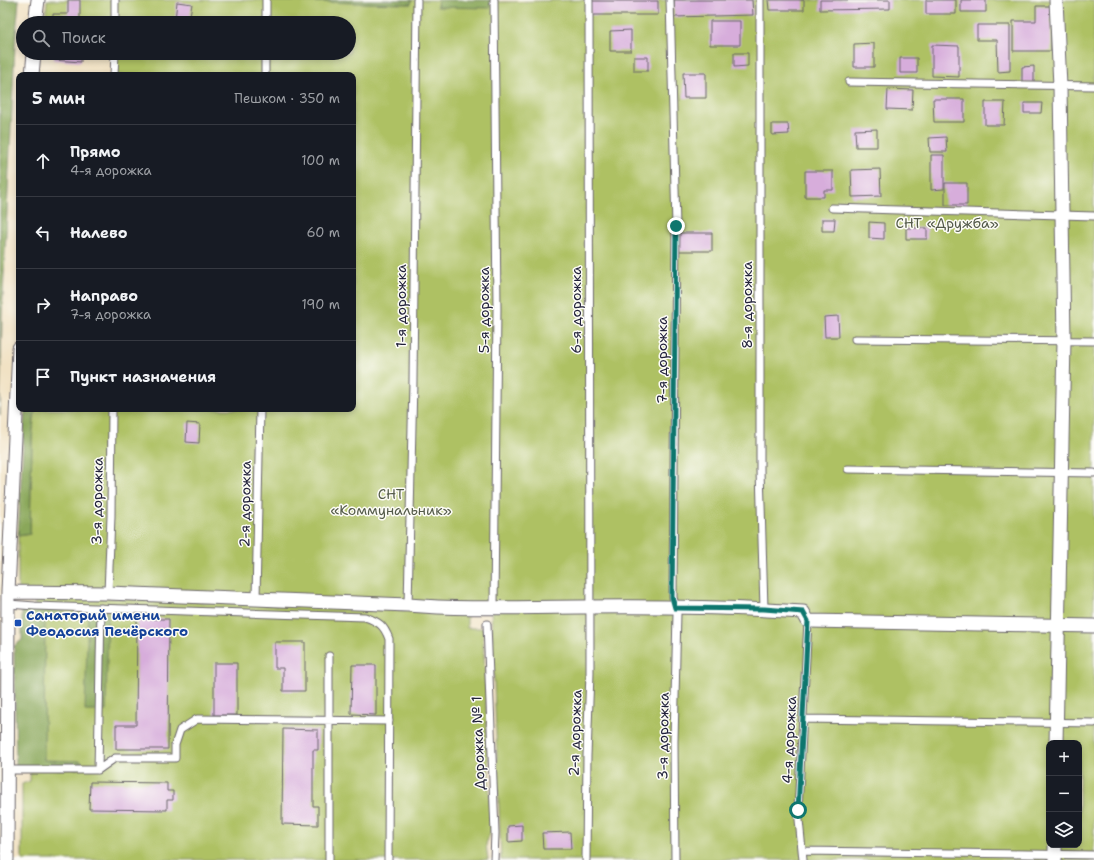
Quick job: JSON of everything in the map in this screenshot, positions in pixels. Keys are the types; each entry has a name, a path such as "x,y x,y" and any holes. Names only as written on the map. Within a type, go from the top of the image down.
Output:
{"street":[{"path":"36,16 38,0"},
{"path":"1056,0 1060,86 1064,341 1056,740"},
{"path":"32,72 33,60"},
{"path":"7,860 8,598 16,412"},
{"path":"8,598 108,593 408,605 443,608 589,607 676,610 764,609 803,612 808,621 1094,626"}],"lane":[{"path":"115,0 115,16"},
{"name":"5-я дорожка","path":"494,0 497,309 494,607"},
{"name":"6-я дорожка","path":"589,0 589,607"},
{"name":"7-я дорожка","path":"670,0 676,241 672,597 676,610"},
{"name":"8-я дорожка","path":"760,0 760,470 764,609"},
{"path":"266,2 266,16"},
{"name":"1-я дорожка","path":"408,605 413,381 417,3"},
{"path":"114,72 115,60"},
{"path":"265,60 265,72"},
{"path":"849,82 1094,86"},
{"path":"832,208 1094,216"},
{"path":"855,339 1094,341"},
{"name":"3-я дорожка","path":"108,593 111,516 112,412"},
{"name":"2-я дорожка","path":"256,599 260,412"},
{"path":"848,469 1094,473"},
{"path":"8,598 101,608 365,618 378,622 386,630 389,639 388,860"},
{"name":"2-я дорожка","path":"586,860 587,756 590,673 589,607"},
{"path":"98,770 101,608"},
{"name":"3-я дорожка","path":"675,860 674,741 676,610"},
{"name":"4-я дорожка","path":"803,860 798,810 808,621"},
{"name":"Дорожка № 1","path":"487,624 495,833 494,860"},
{"path":"329,656 330,860"},
{"path":"8,770 98,770 115,758 175,758 175,745 180,730 197,719 388,721"},
{"path":"803,719 1094,723"},
{"path":"803,851 1094,855"}],"green space":[{"path":"0,0 19,0 18,16 16,16 2,316 0,415"},
{"path":"47,0 270,0 411,4 412,0 438,0 437,6 490,7 490,0 498,0 498,2 577,0 1094,0 1094,860 501,860 491,606 18,591 18,536 30,534 32,439 35,412 356,412 356,72 116,72 114,60 356,60 356,16 46,16"},
{"path":"270,0 412,0 411,4"},
{"path":"438,0 490,0 490,8 437,7"},
{"path":"25,412 35,412 32,439 30,534 18,536"},
{"path":"35,595 467,613 467,628 483,628 491,831 486,844 488,860 22,860 22,784 30,781"},
{"path":"22,608 65,610 59,617 45,620 44,760 81,761 81,766 79,769 16,769 14,646 22,640"},
{"path":"88,610 108,612 106,711 85,711"}],"building":[{"path":"68,0 80,0 80,16 53,16 53,14 68,14"},
{"path":"674,0 752,0 753,15 674,17"},
{"path":"768,0 804,0 804,10 769,10"},
{"path":"820,0 890,0 890,9 820,10"},
{"path":"926,0 956,0 956,14 926,14"},
{"path":"961,0 986,0 986,12 961,12"},
{"path":"590,1 658,1 658,15 590,15"},
{"path":"177,2 192,4 190,16 175,16"},
{"path":"1036,6 1051,6 1051,51 1013,51 1013,21 1036,21"},
{"path":"710,21 740,21 740,45 710,45"},
{"path":"977,25 1010,25 1010,71 998,72 997,40 977,40"},
{"path":"631,30 631,51 610,51 610,31"},
{"path":"874,43 874,67 854,67 854,44"},
{"path":"932,45 959,46 959,77 932,76"},
{"path":"734,53 748,53 748,66 734,67"},
{"path":"634,57 648,57 648,71 634,71"},
{"path":"900,58 917,58 917,73 900,73"},
{"path":"54,60 81,60 81,62"},
{"path":"1034,66 1034,82 1022,82 1022,67"},
{"path":"683,73 706,73 706,98 684,98"},
{"path":"888,89 913,90 912,110 887,109"},
{"path":"933,99 964,99 964,122 934,122"},
{"path":"985,102 1005,102 1004,125 985,125"},
{"path":"1024,103 1042,103 1041,113 1024,113"},
{"path":"772,124 788,124 789,134 772,135"},
{"path":"877,129 877,147 856,147 855,130"},
{"path":"946,137 947,152 930,152 929,138"},
{"path":"931,155 944,155 944,189 931,190"},
{"path":"880,169 881,196 852,197 851,170"},
{"path":"805,171 833,171 833,190 824,190 824,197 805,197"},
{"path":"945,183 967,183 967,205 945,205"},
{"path":"822,219 835,219 834,231 822,231"},
{"path":"869,222 884,223 884,239 869,238"},
{"path":"906,228 927,228 927,239 906,239"},
{"path":"679,233 712,233 712,251 679,251"},
{"path":"838,316 839,337 825,337 824,317"},
{"path":"187,423 200,424 199,443 186,442"},
{"path":"137,619 169,619 168,749 116,749 116,725 136,725"},
{"path":"275,642 305,642 305,691 283,691 283,668 275,668"},
{"path":"214,663 237,663 237,715 214,715"},
{"path":"352,665 376,665 376,715 351,714"},
{"path":"283,729 318,730 318,750 313,750 313,806 318,806 318,825 282,824"},
{"path":"90,782 167,783 167,791 173,791 173,800 167,800 167,810 89,809"},
{"path":"522,825 522,841 508,842 508,826"},
{"path":"570,832 571,849 543,849 542,833"}],"place":[{"name":"Санаторий имени Феодосия Печёрского","path":"18,623"}],"route":[{"path":"676,226 672,597 675,608 764,609 803,612 808,621 798,810"}],"park label":[{"name":"СНТ «Дружба»","path":"947,223"},
{"name":"СНТ «Коммунальник»","path":"391,502"}]}
